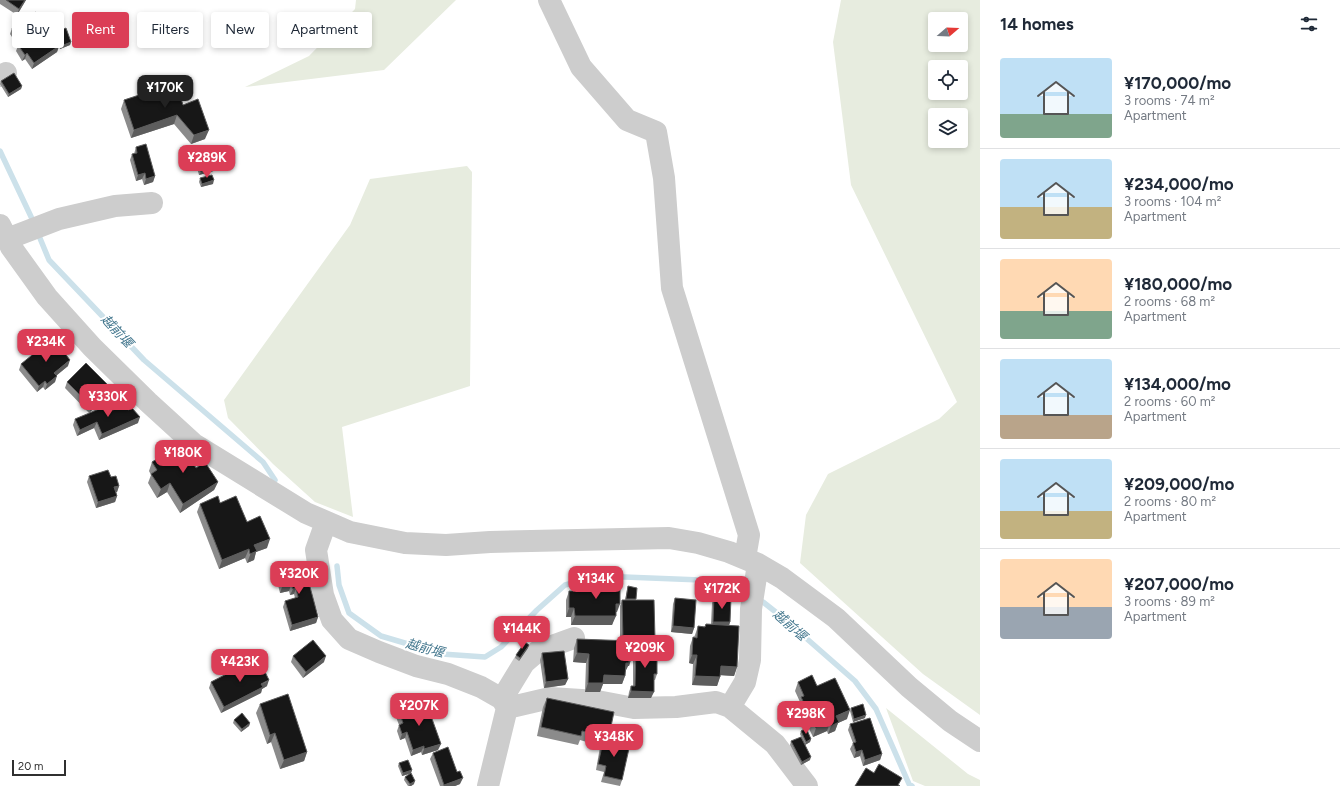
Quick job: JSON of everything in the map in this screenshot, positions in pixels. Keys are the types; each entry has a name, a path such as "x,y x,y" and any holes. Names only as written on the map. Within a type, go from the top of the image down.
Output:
{"street":[{"path":"549,0 581,68 627,120 656,132 664,178 672,288 749,535 755,586 751,609 750,660 746,682 730,707"},
{"path":"152,203 115,206 10,232 11,247 47,297 92,347 148,402 194,444 306,513 350,532 404,543 446,545 490,542 669,538 698,543 751,561 782,578 810,597 836,618 909,687 950,721 980,741"},
{"path":"326,522 316,550 322,595 332,620 349,639 409,663 448,674 481,687 504,703 550,698 597,701 634,708 676,707 716,702 730,707 775,744 806,786"},
{"path":"488,786 504,703 524,663 538,651 574,638"}],"shaded area":[{"path":"356,0 456,0 384,70 245,87 309,56 317,48 372,48 372,12 352,12 355,9"},
{"path":"841,0 980,0 980,715 923,674 800,563 806,515 828,474 939,419 957,402 851,185 833,42"},
{"path":"467,166 472,172 470,386 342,427 353,517 315,502 273,464 228,418 224,400 350,225 370,179"},
{"path":"886,708 968,774 980,780 980,786 925,786 913,781"}],"building":[{"path":"6,0 25,0 19,9"},
{"path":"66,28 71,42 64,45 64,29"},
{"path":"20,48 56,48 34,63 27,53 25,55"},
{"path":"14,73 22,86 9,94 1,81"},
{"path":"182,81 184,84 187,83 187,88 178,88 176,82"},
{"path":"176,83 183,105 198,99 209,130 194,135 177,115 134,130 124,100"},
{"path":"146,144 155,176 146,179 145,173 138,175 132,154 137,153 136,147"},
{"path":"212,149 218,167 201,172 195,154"},
{"path":"212,175 214,180 202,184 200,178"},
{"path":"53,338 70,360 54,373 57,376 47,384 45,381 39,386 21,364"},
{"path":"86,363 111,388 92,407 67,382"},
{"path":"111,404 113,410 126,405 128,410 132,408 140,417 102,434 97,422 80,430 75,419"},
{"path":"181,444 196,468 205,462 218,482 183,504 170,483 161,489 151,474 157,470 152,462"},
{"path":"108,470 111,477 116,476 119,486 114,487 117,496 98,502 89,476"},
{"path":"218,496 220,503 236,496 247,522 260,516 270,539 254,545 257,551 250,554 249,549 222,560 200,504"},
{"path":"304,564 318,617 292,625 285,601 298,597 296,588 293,589 291,585 282,587 278,571"},
{"path":"607,581 620,581 620,604 616,604 616,616 575,616 574,608 569,608 569,591 574,591 574,587 595,587 595,584 607,584"},
{"path":"628,586 637,588 636,599 626,599"},
{"path":"714,597 731,597 730,622 713,622"},
{"path":"675,598 696,600 694,628 673,626"},
{"path":"622,600 654,600 655,639 623,639"},
{"path":"706,624 739,626 737,667 721,666 720,677 695,676 697,655 692,655 693,637 697,638 698,626 705,627"},
{"path":"577,639 633,641 632,657 629,657 629,663 626,663 625,676 604,675 603,683 588,683 589,654 577,653"},
{"path":"313,640 326,656 306,672 293,656"},
{"path":"525,642 529,645 520,658 516,655"},
{"path":"636,647 657,648 657,674 654,674 654,692 631,691 631,686 635,686"},
{"path":"564,651 568,679 546,682 542,653"},
{"path":"259,660 269,680 261,684 263,687 224,707 211,682 248,663 249,665"},
{"path":"812,675 817,686 835,678 850,710 836,716 839,722 831,726 830,722 816,728 801,697 804,696 798,682"},
{"path":"288,694 307,752 284,760 275,733 270,735 260,704"},
{"path":"547,698 614,712 609,736 604,735 603,739 593,737 594,734 582,731 581,736 541,727"},
{"path":"426,702 441,744 424,749 424,746 413,750 407,732 402,734 399,725 403,723 399,711"},
{"path":"863,704 866,715 854,719 851,708"},
{"path":"242,713 250,723 242,729 234,720"},
{"path":"870,718 882,754 865,760 862,750 856,752 853,743 856,742 850,724"},
{"path":"806,728 811,739 806,742 801,731"},
{"path":"801,737 811,757 802,762 791,741"},
{"path":"604,738 630,744 622,780 604,776 606,766 598,764"},
{"path":"448,747 457,772 460,771 463,778 444,785 433,753"},
{"path":"408,760 412,770 403,773 399,763"},
{"path":"879,764 902,778 898,785 900,786 855,786 866,768 874,773"},
{"path":"411,773 415,781 410,784 405,777"}],"waterway":[{"name":"越前堰","path":"0,151 34,223"},
{"name":"越前堰","path":"37,231 49,260 144,360 263,462 275,480"},
{"name":"越前堰","path":"337,566 339,585 349,613 381,636 442,654 485,657 501,647 537,610 565,585 599,576 701,580 748,594"},
{"name":"越前堰","path":"758,599 782,617 855,681 876,709 909,784 912,786"}]}
